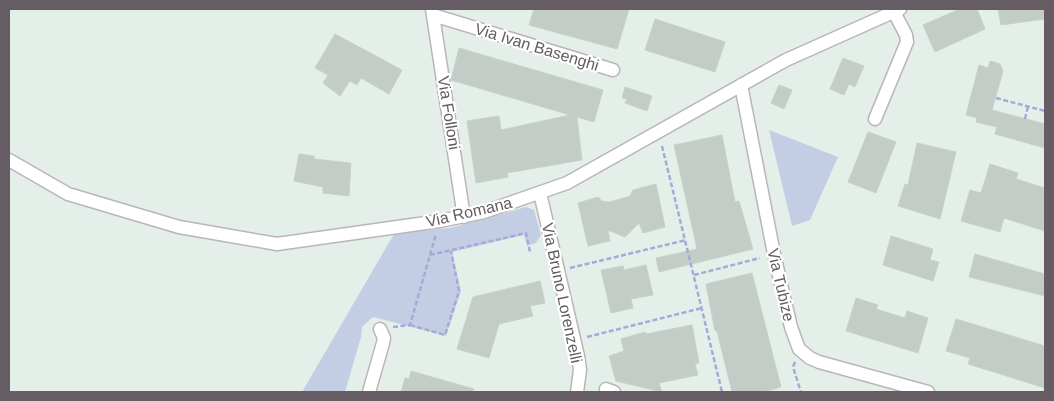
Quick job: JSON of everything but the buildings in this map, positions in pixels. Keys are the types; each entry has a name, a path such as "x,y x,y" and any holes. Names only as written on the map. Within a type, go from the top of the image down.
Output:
{"street":[{"name":"Via Romana","path":"9,160 68,194 178,227 277,244 464,217 540,193 578,177 786,60 897,10"},
{"path":"875,119 907,42 897,10"},
{"name":"Via Ivan Basenghi","path":"433,12 613,70"},
{"name":"Via Folloni","path":"433,12 464,217"},
{"name":"Via Tubize","path":"741,85 774,254 791,327 799,349"},
{"name":"Via Bruno Lorenzelli","path":"540,193 575,340 580,370 576,392"},
{"path":"369,392 383,344 384,338 380,329"},
{"path":"799,349 810,358 820,362 928,392"}],"path":[{"path":"996,98 1045,111"},
{"path":"1025,118 1028,106"},
{"path":"656,134 664,150 722,392"},
{"path":"410,325 440,221"},
{"path":"430,254 451,251 526,233 530,252"},
{"path":"559,271 686,240"},
{"path":"380,329 410,325 445,335 459,290 451,251"},
{"path":"694,275 774,254"},
{"path":"575,340 702,308"},
{"path":"799,349 794,367 801,392"}],"shaded area":[{"path":"769,130 838,157 810,220 792,226"},
{"path":"526,207 534,210 541,235 536,243 527,246 524,235 452,252 461,291 446,336 373,317 362,327 361,337 345,392 302,392 394,234 450,228"}]}
